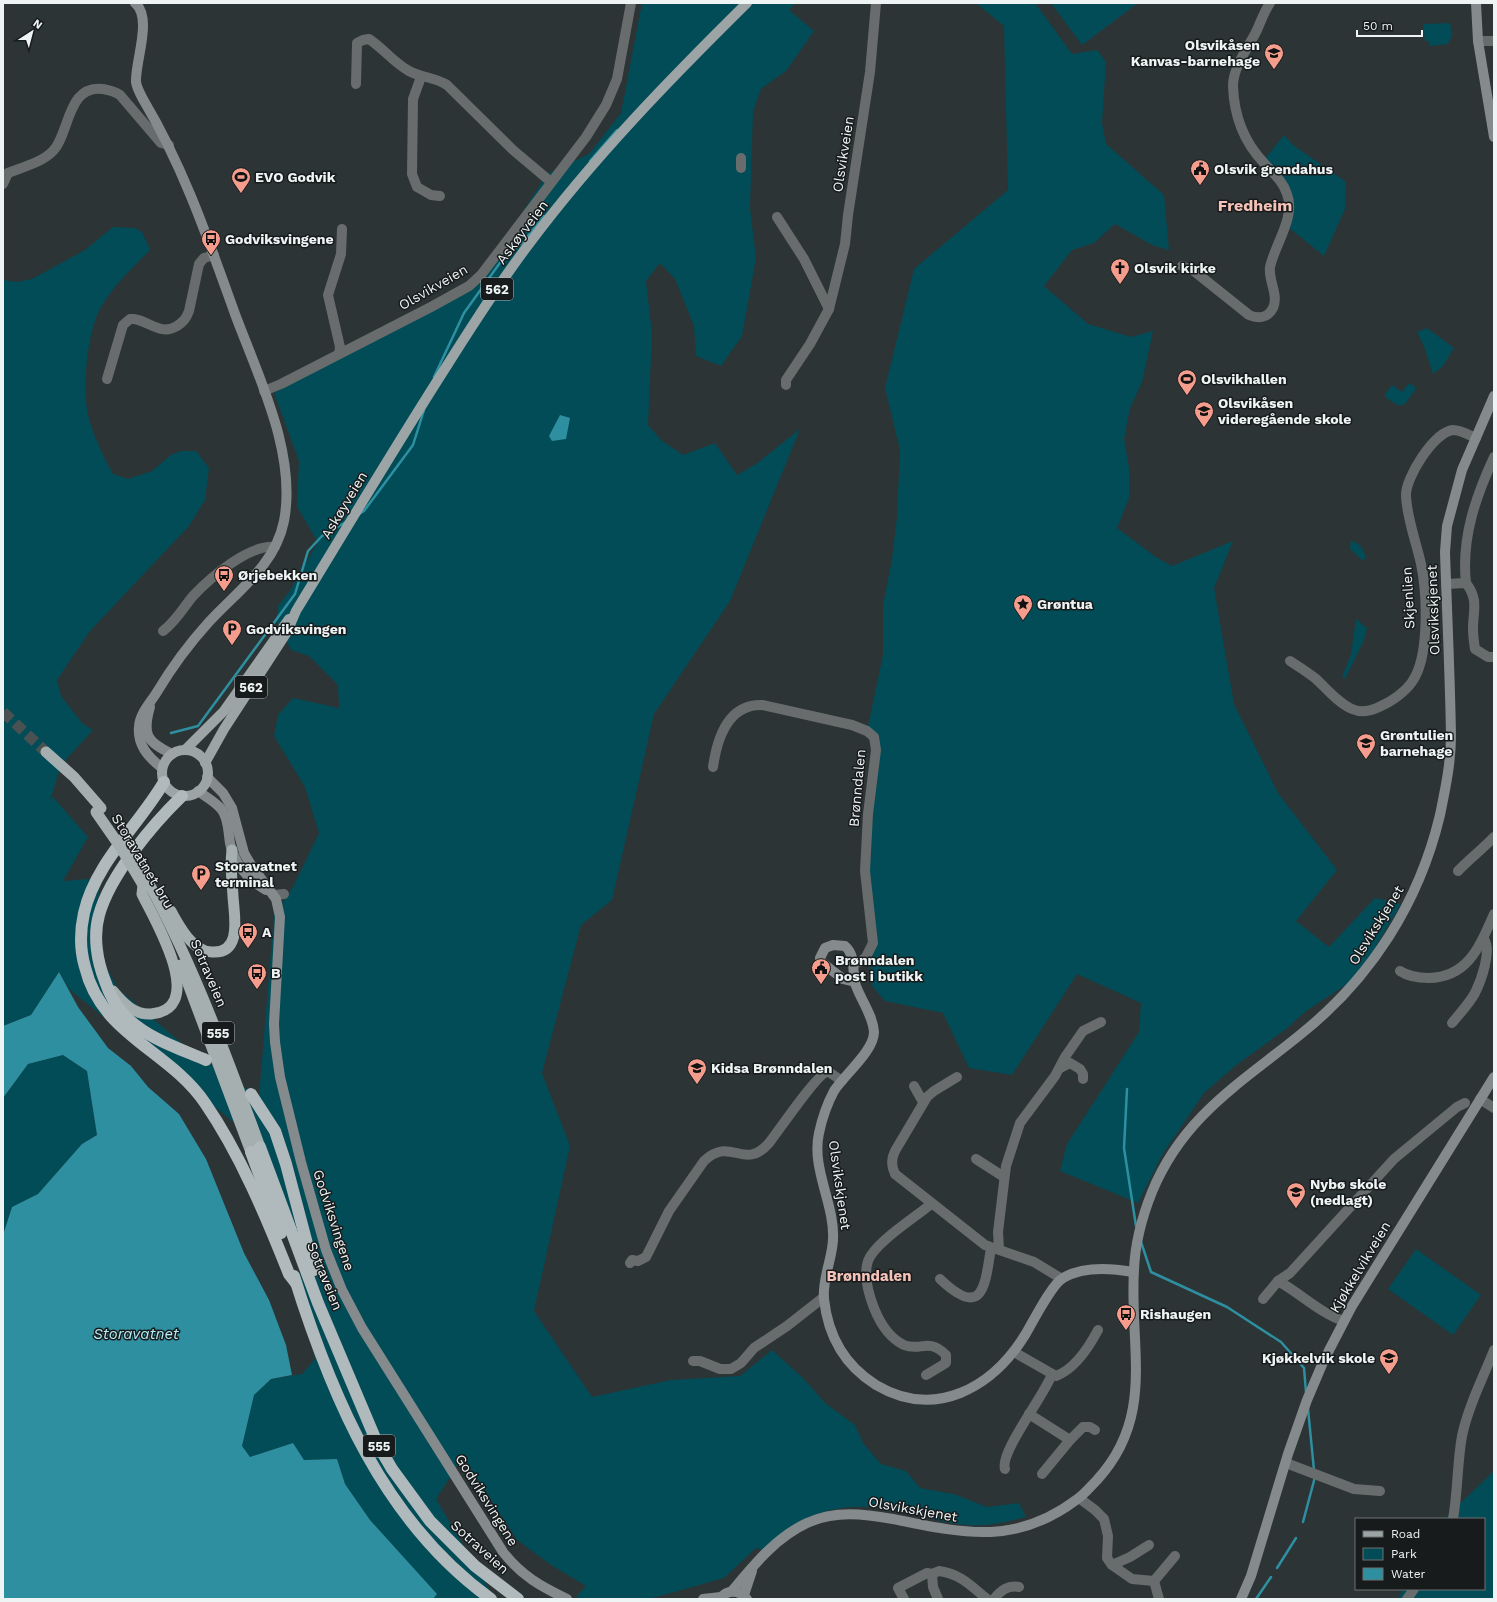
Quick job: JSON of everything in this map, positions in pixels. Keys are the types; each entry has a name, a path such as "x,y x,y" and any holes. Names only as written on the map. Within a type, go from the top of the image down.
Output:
{"highway":[{"name":"555","path":"46,752 62,767 69,779 98,810"},
{"name":"555","path":"164,782 102,872 87,902 81,933 83,962 87,978 93,993 111,1018 175,1072 204,1101 227,1140 255,1194 272,1230 289,1274 296,1283"},
{"name":"555","path":"182,796 142,842 108,893 99,915 97,929 97,955 103,976 116,1005 124,1015 157,1039 206,1060"},
{"name":"Storavatnet bru","path":"98,810 138,864 166,923"},
{"name":"Storavatnet bru","path":"98,810 143,885 142,894 166,923"},
{"name":"555","path":"166,923 202,950 218,952 225,950 232,943 236,927 231,871 232,850"},
{"name":"555","path":"103,976 122,1003 130,1008 145,1014 165,1010 174,1000 177,992 178,979 166,923"},
{"name":"Sotraveien","path":"166,923 216,1030 255,1149 296,1283 335,1390 350,1422 374,1469 413,1525 443,1558 488,1598"},
{"name":"555","path":"251,1094 275,1131 286,1164 309,1257 324,1302 330,1329"},
{"name":"Sotraveien","path":"255,1149 378,1445 413,1499 455,1547 489,1578 518,1599"}],"main road":[{"path":"135,3 139,7 142,19 141,41 136,72 137,88 169,145 214,255 264,390 277,432 285,479 284,521 275,547 265,565 208,623 171,669 152,702 140,719 139,738 148,756 162,768"},
{"name":"Askøyveien","path":"205,763 224,729 287,632 296,611 416,413 482,310 529,243 635,116 747,3"},
{"path":"1476,3 1478,41 1494,137"},
{"name":"Olsvikskjenet","path":"732,1591 780,1539 809,1522 826,1517 863,1513 952,1531 992,1533 1006,1531 1040,1521 1055,1514 1079,1498 1108,1467 1118,1452 1135,1403 1136,1366 1133,1272 1138,1241 1146,1209 1169,1156 1214,1102 1298,1036 1344,995 1366,970 1408,905 1432,847 1446,790 1451,736 1445,552 1451,509 1462,470 1494,396"},
{"name":"Askøyveien","path":"185,750 224,711 281,628 296,611"},
{"path":"152,702 146,729 148,736 158,747 172,754 166,760 162,768 164,782 171,791 182,796 188,796 198,791 204,785 207,777 205,763 199,755 185,750"},
{"name":"562","path":"172,754 185,750"},
{"name":"Godviksvingene","path":"207,777 223,793 232,808 244,853 250,865 276,899 280,917 274,1024 279,1068 301,1162 324,1243 340,1283 362,1328 503,1552 515,1568 528,1579 567,1599"},
{"path":"198,791 218,805 223,812 228,822 232,850 236,862 244,873 274,895"},
{"name":"Olsvikskjenet","path":"855,982 843,979 827,968 820,958 825,948 833,945 845,946 851,952 855,982 871,1021 873,1038 862,1056 834,1091 826,1108 818,1140 820,1168 832,1214 833,1240 824,1297 826,1317 838,1348 863,1377 885,1390 916,1398 936,1399 956,1395 993,1374 1014,1352 1048,1297 1062,1278"},
{"name":"Kjøkkelvikveien","path":"1241,1599 1251,1576 1306,1400 1324,1360 1344,1321 1494,1077"},
{"path":"1062,1278 1081,1271 1094,1269 1133,1272"},
{"name":"Olsvikskjenet","path":"745,1597 752,1569"},
{"path":"703,1599 721,1598 732,1591 745,1597"}],"street":[{"name":"Olsvikveien","path":"264,390 281,384 469,286 481,275 586,137 606,106 617,79 631,3"},
{"name":"Olsvikveien","path":"786,386 786,380 810,344 829,309 845,244 848,215 870,72 876,3"},
{"path":"1182,266 1194,272 1249,316 1260,318 1266,315 1273,308 1274,298 1270,269 1284,230 1289,202 1283,184 1257,156 1242,132 1234,104 1233,84 1243,54 1270,3"},
{"path":"356,84 357,43 370,39 399,64 421,78 431,78 447,85 513,150 551,182"},
{"path":"1478,41 1494,41"},
{"path":"421,78 413,99 412,174 417,187 431,195 440,196"},
{"path":"3,184 8,174 42,160 53,151 60,142 72,108 79,96 96,88 114,91 120,95 161,143 169,145"},
{"path":"778,217 804,259 829,309"},
{"path":"339,354 340,346 328,295 341,254 342,229"},
{"path":"108,379 123,325 130,319 134,319 165,330 174,328 182,322 189,312 199,264 204,258 214,255"},
{"name":"Skjenlien","path":"1290,661 1313,677 1351,709 1362,712 1369,711 1392,700 1412,682 1421,660 1426,617 1421,564 1408,513 1405,494 1409,480 1424,454 1436,440 1447,432 1458,431 1476,438"},
{"path":"1494,457 1471,517 1466,546 1466,583 1473,592 1475,599 1473,630 1475,649 1488,657 1494,657"},
{"path":"163,631 172,624 208,580 254,550 266,546 275,547"},
{"path":"1446,584 1466,583"},
{"name":"Brønndalen","path":"713,767 721,731 732,718 752,705 762,705 852,725 867,731 874,737 876,750 868,814 865,871 873,943 866,957 860,962 853,963"},
{"path":"1458,870 1472,855 1486,846 1494,837"},
{"path":"274,895 284,894"},
{"path":"1400,971 1416,978 1436,978 1461,968 1484,939 1494,914"},
{"path":"1452,1023 1478,986 1488,952 1487,944 1484,939"},
{"path":"940,1279 950,1289 966,1297 971,1298 978,1296 983,1290 995,1249 1004,1177 1013,1141 1020,1123 1060,1068 1065,1057 1083,1031 1101,1022"},
{"path":"1060,1068 1070,1063 1076,1065 1083,1074 1083,1079"},
{"path":"630,1263 632,1260 638,1261 646,1257 673,1205 711,1154 726,1150 749,1156 762,1152 810,1087 824,1073 829,1072 842,1081"},
{"path":"957,1077 934,1091 923,1102 895,1151 892,1165 895,1174 930,1204 995,1249 1034,1262 1062,1278"},
{"path":"914,1086 923,1102"},
{"path":"1480,1100 1494,1108"},
{"path":"1263,1299 1278,1281 1290,1273 1394,1159 1465,1102"},
{"path":"976,1159 1004,1177"},
{"path":"926,1375 946,1363 946,1355 939,1348 931,1345 904,1345 886,1331 876,1314 867,1281 868,1262 881,1244 930,1204"},
{"path":"1278,1281 1298,1292 1328,1315 1344,1321"},
{"path":"692,1361 700,1361 720,1368 731,1368 741,1363 754,1348 787,1326 824,1297"},
{"path":"1014,1352 1056,1376 1069,1368 1083,1353 1098,1330"},
{"path":"1453,1518 1457,1465 1462,1434 1471,1405 1494,1350"},
{"path":"1005,1469 1003,1465 1006,1456 1052,1374"},
{"path":"1029,1414 1070,1440"},
{"path":"1042,1474 1070,1440 1083,1427 1090,1427 1095,1430"},
{"path":"1286,1463 1354,1489 1380,1491"},
{"path":"1079,1498 1104,1519 1108,1536 1107,1558 1112,1565 1132,1579 1154,1581"},
{"path":"1112,1565 1130,1557 1149,1545"},
{"path":"1154,1581 1175,1556"},
{"path":"904,1599 898,1588 928,1573 932,1574 939,1571 956,1576 974,1586 987,1599"},
{"path":"932,1574 933,1587 938,1599"},
{"path":"1154,1581 1159,1599"},
{"path":"994,1599 1006,1588 1019,1587"},
{"path":"1407,1599 1413,1590"}],"green space":[{"path":"642,3 796,3 789,10 814,31 786,71 761,89 753,112 750,208 756,258 742,336 721,366 696,356 694,326 675,279 660,263 646,281 652,334 648,425 661,440 683,455 715,443 737,475 756,464 800,429 730,601 654,714 612,900 581,925 542,1073 570,1146 534,1311 592,1397 671,1380 740,1376 772,1350 805,1380 825,1403 855,1425 863,1443 881,1464 906,1471 920,1488 954,1494 987,1507 1019,1503 1026,1517 996,1524 974,1525 957,1524 875,1507 840,1508 823,1512 791,1526 763,1550 756,1548 724,1578 647,1599 587,1599 576,1597 586,1586 551,1565 517,1540 463,1457 436,1499 495,1599 433,1599 437,1594 370,1520 345,1484 337,1459 304,1460 293,1443 250,1457 242,1446 254,1395 271,1379 302,1374 315,1359 300,1273 300,1251 237,1125 69,989 59,972 31,1015 3,1026 3,280 17,282 32,279 85,250 113,227 135,228 142,232 150,250 112,291 101,307 96,318 87,360 86,404 88,415 92,430 113,474 128,479 152,471 171,455 181,451 196,451 209,468 205,500 189,526 90,631 57,680 61,696 83,724 93,730 61,765 50,801 53,797 88,837 63,881 102,878 90,936 118,989 192,1052 259,1097 274,915 293,887 319,833 305,787 274,736 278,715 293,698 339,708 338,685 309,656 291,650 276,621 278,606 289,592 318,542 297,507 299,461 274,393 364,342 475,286 547,174 589,154 621,113"},
{"path":"976,3 1035,3 1072,54 1097,50 1106,62 1102,123 1106,144 1164,195 1169,250 1152,245 1115,224 1094,243 1072,250 1044,286 1088,324 1131,337 1153,331 1142,382 1130,408 1124,439 1129,468 1129,498 1117,528 1156,557 1172,566 1233,541 1214,588 1234,704 1278,793 1337,870 1296,921 1329,947 1375,898 1401,904 1366,963 1349,983 1306,1011 1286,1029 1235,1066 1204,1093 1162,1155 1138,1203 1060,1171 1067,1144 1139,1032 1141,1003 1077,974 1012,1075 969,1068 943,1013 885,1001 872,986 870,974 873,943 867,903 876,750 867,731 883,655 883,605 892,559 897,517 900,450 885,388 914,269 1008,190 1004,26"},
{"path":"1051,3 1138,3 1082,45"},
{"path":"1450,23 1452,35 1448,44 1430,46 1429,41 1425,42 1423,24"},
{"path":"1284,135 1293,145 1346,182 1345,209 1324,256 1288,227 1292,211 1264,160"},
{"path":"1427,328 1454,348 1443,366 1433,374 1424,346 1417,332"},
{"path":"1408,384 1413,385 1416,389 1404,405 1397,405 1385,397 1385,394 1392,385 1402,392"},
{"path":"1351,540 1361,546 1366,557 1363,561 1350,549"},
{"path":"1356,619 1367,628 1364,640 1345,679 1342,677 1351,654"},
{"path":"63,1055 87,1071 97,1135 82,1144 38,1194 12,1207 3,1235 3,1098 28,1064"},
{"path":"1416,1249 1481,1295 1453,1335 1388,1289"},
{"path":"1494,1471 1494,1599 1398,1599 1402,1590 1485,1590 1485,1518 1445,1518"}],"water":[{"path":"560,415 570,418 566,439 552,441 549,436"},
{"name":"Storavatnet","path":"59,972 78,1007 108,1048 131,1066 148,1087 179,1114 206,1159 244,1253 269,1300 286,1345 292,1375 271,1379 254,1395 242,1446 250,1457 293,1443 304,1460 337,1459 345,1484 370,1520 437,1594 433,1599 3,1599 3,1235 12,1207 38,1194 82,1144 97,1135 87,1071 63,1055 28,1064 3,1098 3,1026 31,1015"}],"waterway":[{"path":"590,161 617,130"},
{"path":"434,377 464,313 502,260 523,242 544,216"},
{"path":"359,514 364,511 413,445 424,410"},
{"path":"171,733 198,726 295,594 308,551 322,536 346,522"},
{"path":"1127,1089 1124,1148 1136,1226"},
{"path":"1141,1242 1151,1272 1227,1307 1281,1342 1304,1368 1306,1392"},
{"path":"1308,1409 1314,1470"},
{"path":"1303,1522 1315,1477"},
{"path":"1277,1568 1296,1538"},
{"path":"1256,1599 1271,1577"}],"tunnel":[{"path":"3,712 46,752"}],"place":[{"name":"Olsvikåsen Kanvas-barnehage","path":"1274,70"},
{"name":"Olsvik grendahus","path":"1200,186"},
{"name":"EVO Godvik","path":"241,194"},
{"name":"Godviksvingene","path":"211,256"},
{"name":"Olsvik kirke","path":"1120,285"},
{"name":"Olsvikhallen","path":"1187,396"},
{"name":"Olsvikåsen videregående skole","path":"1204,428"},
{"name":"Ørjebekken","path":"224,592"},
{"name":"Grøntua","path":"1023,621"},
{"name":"Godviksvingen","path":"232,646"},
{"name":"Grøntulien barnehage","path":"1366,760"},
{"name":"Storavatnet terminal","path":"201,891"},
{"name":"A","path":"248,949"},
{"name":"Brønndalen post i butikk","path":"821,985"},
{"name":"B","path":"257,990"},
{"name":"Kidsa Brønndalen","path":"697,1085"},
{"name":"Nybø skole (nedlagt)","path":"1296,1209"},
{"name":"Rishaugen","path":"1126,1331"},
{"name":"Kjøkkelvik skole","path":"1389,1375"}],"district":[{"name":"Fredheim","path":"1255,205"},
{"name":"Brønndalen","path":"869,1276"}]}
